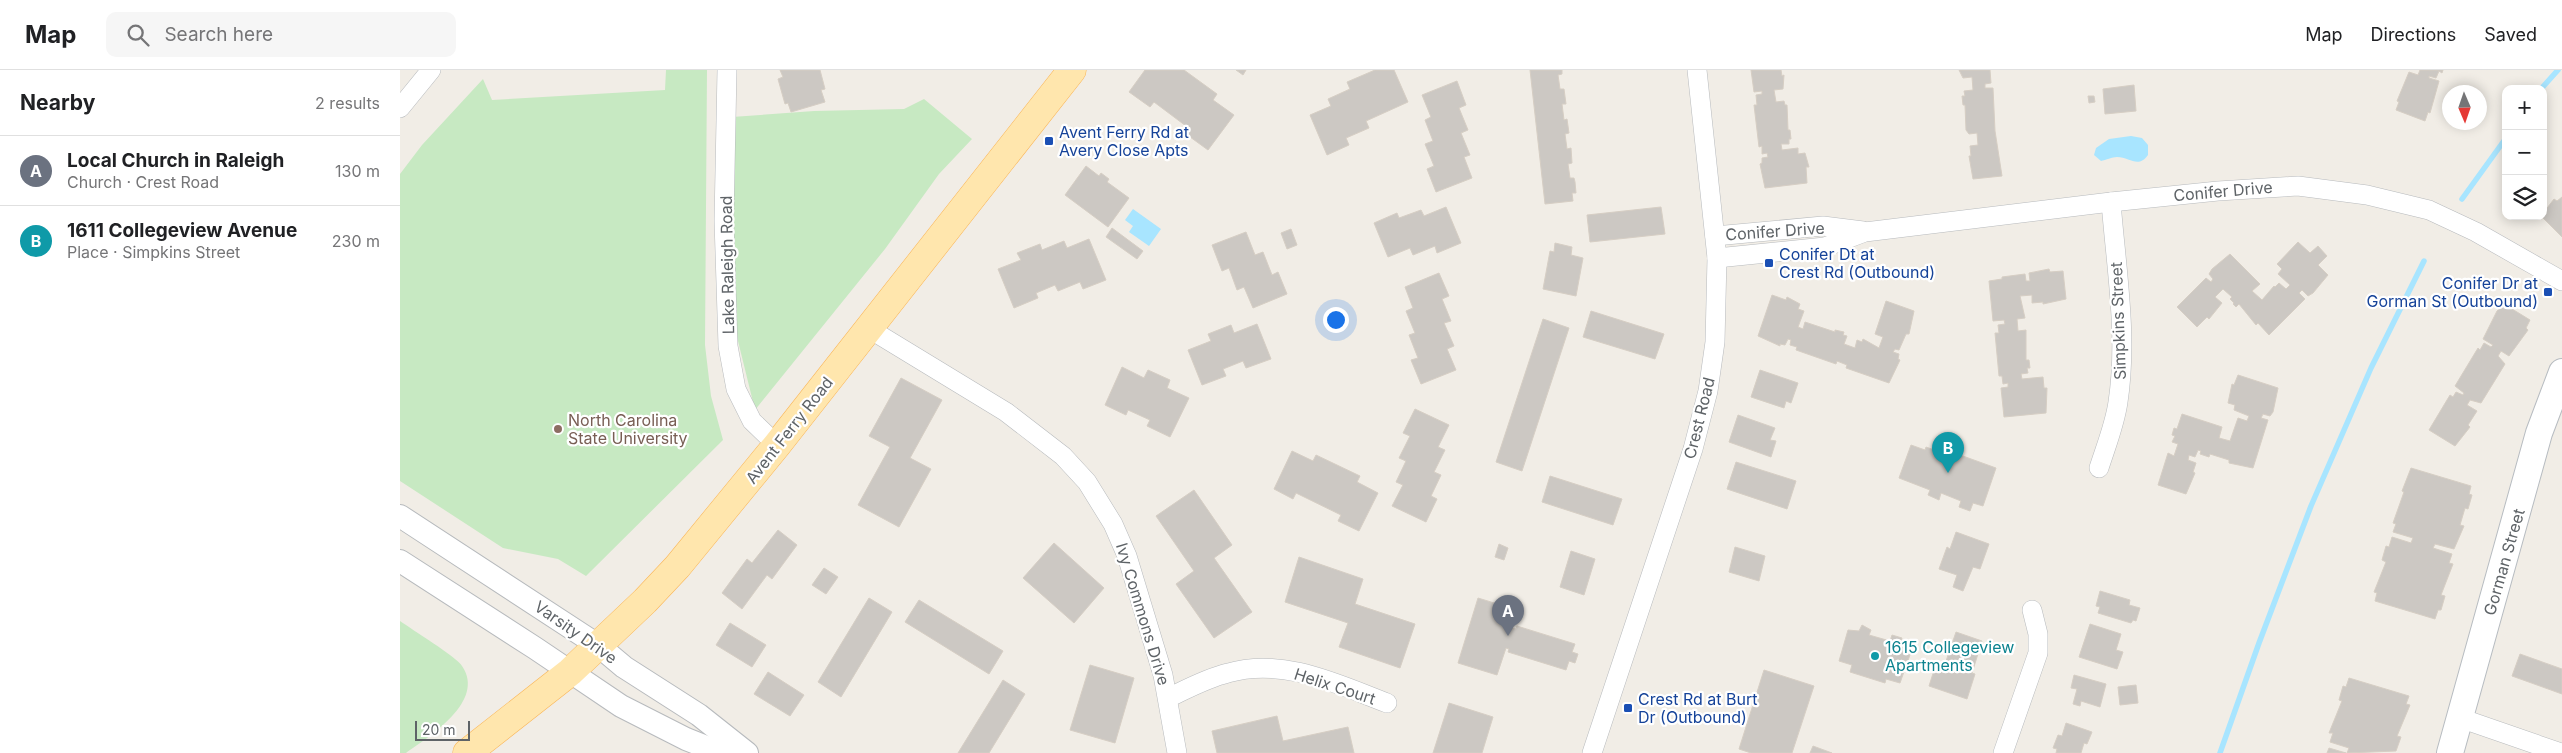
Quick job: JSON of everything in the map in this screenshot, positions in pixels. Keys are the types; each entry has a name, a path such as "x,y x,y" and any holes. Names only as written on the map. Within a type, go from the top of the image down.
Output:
{"main road":[{"name":"Avent Ferry Road","path":"467,753 570,672 599,646 677,567 777,445 1072,70"},
{"name":"Gorman Street","path":"2450,753 2540,433 2562,372"}],"street":[{"path":"400,108 431,70"},
{"name":"Lake Raleigh Road","path":"727,70 724,221 728,346 736,389 752,421 777,445"},
{"name":"Crest Road","path":"1592,753 1693,448 1708,391 1715,342 1717,258 1697,70"},
{"name":"Conifer Drive","path":"1717,258 1825,247 1865,232 2111,202 2268,186 2327,188 2367,195 2429,210 2562,281"},
{"name":"Simpkins Street","path":"2099,468 2114,424 2121,372 2121,335 2111,202"},
{"name":"Conifer Drive","path":"1715,236 1823,226 1865,232"},
{"name":"Ivy Commons Drive","path":"868,328 1006,412 1063,456 1087,482 1113,524 1127,556 1153,640 1168,698 1177,753"},
{"name":"Varsity Drive","path":"400,516 599,646 624,666 699,715 748,753"},
{"path":"400,561 621,706 686,739 722,753"},
{"path":"2004,753 2038,653 2038,634 2032,610"},
{"name":"Helix Court","path":"1168,698 1228,672 1253,668 1278,668 1306,674 1387,703"},
{"path":"2460,718 2561,753"}],"green space":[{"name":"North Carolina State University","path":"666,70 707,70 705,345 711,396 723,440 586,576 558,559 503,548 400,481 400,174 422,145 483,79 492,100 665,90"},
{"path":"924,99 972,139 939,174 885,249 755,410 737,337 731,242 732,117 814,111 904,109"},
{"path":"400,621 458,662 462,666 467,679 467,692 452,716 441,727 406,753 400,753"}],"water":[{"path":"2131,136 2142,138 2148,145 2148,155 2141,161 2137,162 2122,157 2113,157 2101,161 2094,155 2096,148 2109,139"},
{"path":"1133,209 1161,229 1149,246 1129,232 1133,226 1125,220"}],"building":[{"path":"780,70 820,70 825,89 821,90 825,102 791,112 788,103 785,104 778,79 783,77"},
{"path":"1145,70 1184,70 1217,94 1213,100 1234,115 1208,150 1186,134 1190,129 1154,102 1150,107 1129,92"},
{"path":"1236,70 1246,70 1243,75"},
{"path":"1375,70 1394,70 1408,102 1366,121 1369,128 1346,138 1349,145 1327,155 1310,115 1331,106 1328,99 1350,89 1347,82"},
{"path":"1530,70 1562,70 1562,74 1558,75 1560,89 1564,89 1566,104 1562,104 1564,120 1567,119 1569,133 1565,134 1567,149 1571,148 1572,163 1568,164 1570,178 1574,178 1575,182 1576,193 1572,193 1573,201 1545,204"},
{"path":"1751,70 1781,70 1782,76 1784,75 1783,89 1774,90 1776,102 1784,101 1785,105 1787,105 1788,130 1790,130 1791,139 1789,139 1789,144 1781,144 1782,150 1798,148 1798,154 1805,153 1809,167 1806,167 1807,183 1765,188 1760,164 1762,163 1762,158 1768,157 1767,153 1762,154 1762,146 1759,147 1754,105 1757,105 1756,95 1762,94 1762,91 1754,92"},
{"path":"1959,70 1990,70 1991,83 1985,84 1985,88 1993,88 1995,131 2002,176 1973,179 1969,156 1971,156 1970,146 1978,145 1977,133 1969,134 1966,130 1965,105 1963,105 1962,96 1965,96 1964,91 1973,90 1972,77 1963,78"},
{"path":"2420,70 2443,70 2442,73 2439,71 2436,78 2429,76 2429,78 2439,81 2430,113 2428,112 2425,121 2396,110 2399,102 2397,101 2409,72 2418,75"},
{"path":"1457,81 1466,105 1459,108 1468,130 1461,133 1470,155 1464,157 1472,178 1436,192 1427,169 1434,166 1425,144 1433,141 1425,120 1431,117 1422,95"},
{"path":"2134,85 2136,111 2105,114 2103,89"},
{"path":"2088,96 2094,96 2095,102 2089,103"},
{"path":"1086,166 1099,176 1101,173 1109,179 1107,182 1129,198 1108,227 1065,195"},
{"path":"2562,197 2562,237 2545,220 2547,220 2547,208 2554,199 2557,201"},
{"path":"1446,207 1461,243 1437,253 1435,246 1413,255 1410,248 1388,257 1374,223 1397,213 1399,218 1421,210 1424,216"},
{"path":"1661,207 1665,234 1590,242 1587,215"},
{"path":"1112,228 1143,251 1137,259 1106,237"},
{"path":"1291,229 1297,245 1287,249 1281,233"},
{"path":"1246,232 1255,255 1263,252 1272,275 1278,272 1287,294 1253,308 1244,287 1237,290 1229,268 1222,271 1212,245"},
{"path":"1089,239 1106,280 1083,289 1080,282 1058,291 1055,285 1036,293 1038,298 1014,308 998,269 1021,260 1017,253 1040,244 1042,250 1064,241 1067,248"},
{"path":"2298,242 2310,253 2318,246 2327,256 2318,265 2328,275 2313,293 2308,296 2302,290 2299,293 2305,299 2269,335 2258,323 2256,325 2239,304 2236,307 2233,304 2230,299 2232,297 2223,289 2215,297 2222,303 2209,319 2207,317 2197,327 2177,307 2206,278 2211,282 2213,279 2209,274 2212,269 2230,254 2260,284 2252,291 2262,300 2279,283 2286,289 2290,285 2278,274 2282,269 2277,264"},
{"path":"1555,243 1572,247 1571,255 1583,258 1576,296 1543,289 1550,251 1554,252"},
{"path":"2049,269 2050,272 2063,271 2066,299 2043,304 2043,302 2032,303 2032,295 2020,296 2025,318 2017,319 2018,331 2026,330 2026,360 2029,360 2030,368 2027,368 2028,373 2021,374 2022,379 2043,377 2044,388 2047,388 2046,413 2004,417 2001,388 2008,387 2008,383 2003,384 2002,376 1999,376 1995,333 1999,333 1998,325 2005,324 2004,320 1993,321 1989,281 2025,274 2026,281 2030,281 2029,273"},
{"path":"1439,273 1449,296 1442,299 1451,321 1444,323 1454,346 1447,349 1456,370 1421,384 1411,360 1418,358 1409,335 1415,333 1406,311 1413,308 1405,287"},
{"path":"1772,295 1786,300 1787,297 1800,304 1798,309 1804,311 1798,327 1803,329 1805,322 1835,332 1835,330 1844,332 1843,335 1847,336 1844,344 1855,348 1857,340 1862,342 1863,339 1879,348 1883,337 1875,334 1886,301 1914,311 1909,334 1906,334 1899,350 1895,349 1893,352 1899,354 1898,359 1900,360 1889,383 1846,368 1847,365 1837,361 1836,364 1796,350 1797,347 1790,345 1791,340 1788,339 1785,345 1780,344 1780,346 1758,336"},
{"path":"2504,304 2530,320 2526,328 2528,330 2509,356 2501,351 2498,356 2505,364 2481,403 2470,400 2467,405 2477,411 2468,425 2470,427 2455,446 2429,430 2450,395 2453,397 2456,392 2463,395 2464,393 2455,386 2478,348 2480,350 2484,343 2491,347 2493,345 2483,339 2497,311"},
{"path":"1591,311 1664,334 1655,359 1583,337"},
{"path":"1543,319 1569,328 1522,471 1496,462"},
{"path":"1257,324 1271,359 1246,368 1243,361 1223,369 1226,376 1202,385 1188,350 1211,341 1208,334 1231,325 1234,333"},
{"path":"1122,367 1144,378 1148,370 1170,380 1167,388 1189,398 1170,437 1147,426 1150,420 1128,410 1126,415 1105,405"},
{"path":"1760,370 1798,383 1791,403 1786,401 1784,408 1751,397"},
{"path":"2238,375 2278,388 2273,412 2270,416 2263,414 2261,418 2268,420 2253,468 2229,463 2229,460 2210,454 2209,457 2200,454 2201,451 2198,450 2195,457 2189,455 2188,460 2196,463 2193,472 2195,473 2186,494 2158,485 2168,453 2174,456 2178,444 2172,442 2175,436 2172,435 2174,428 2177,429 2182,414 2222,427 2219,438 2230,441 2238,418 2247,421 2249,416 2234,410 2235,405 2228,403 2232,384 2234,385"},
{"path":"901,378 942,400 910,458 931,469 899,527 858,505 890,447 869,436"},
{"path":"1415,409 1449,425 1438,447 1445,450 1434,472 1441,475 1431,496 1437,499 1426,522 1392,506 1403,485 1396,482 1406,461 1399,458 1410,436 1403,433"},
{"path":"1738,415 1775,428 1770,440 1776,441 1771,457 1729,442"},
{"path":"1911,445 1925,450 1926,447 1937,451 1938,447 1996,468 1983,506 1973,503 1970,511 1959,507 1961,501 1941,493 1939,500 1928,495 1930,490 1899,478"},
{"path":"1292,451 1313,461 1316,455 1360,476 1357,482 1378,493 1359,531 1338,521 1341,515 1296,493 1293,499 1274,489"},
{"path":"1736,462 1796,481 1787,509 1727,489"},
{"path":"2411,468 2471,486 2469,494 2472,495 2468,509 2465,508 2460,525 2464,526 2454,549 2435,544 2433,548 2452,554 2449,563 2453,564 2441,595 2445,596 2441,610 2438,610 2435,619 2375,601 2377,593 2374,592 2386,562 2382,560 2386,546 2389,547 2392,537 2411,543 2413,538 2393,532 2396,524 2393,523 2404,492 2402,491"},
{"path":"1550,476 1622,499 1613,525 1542,502"},
{"path":"1194,490 1232,545 1214,558 1252,612 1214,638 1176,584 1194,571 1156,516"},
{"path":"778,530 797,545 772,579 767,575 742,609 722,593 747,559 752,563"},
{"path":"1956,532 1989,544 1980,569 1973,567 1963,591 1953,587 1957,575 1939,569 1947,547 1950,549"},
{"path":"1054,543 1104,588 1074,623 1023,578"},
{"path":"1499,544 1508,548 1504,560 1495,557"},
{"path":"1735,547 1765,556 1759,581 1729,572"},
{"path":"1571,551 1595,559 1584,595 1560,587"},
{"path":"1299,557 1363,579 1355,604 1415,624 1400,668 1339,647 1348,623 1285,602"},
{"path":"824,568 838,577 826,594 812,585"},
{"path":"2100,591 2130,600 2129,605 2140,608 2136,621 2133,620 2131,623 2098,613 2100,607 2096,606"},
{"path":"869,598 892,612 841,697 818,682"},
{"path":"1478,598 1517,610 1511,628 1516,629 1517,626 1575,644 1572,652 1578,654 1575,663 1569,661 1566,670 1508,652 1509,649 1506,648 1497,675 1458,663"},
{"path":"919,600 1003,651 989,674 905,622"},
{"path":"730,623 766,645 752,667 716,645"},
{"path":"2090,624 2121,634 2116,650 2123,652 2117,669 2079,657"},
{"name":"1615 Collegeview Apartments","path":"1862,625 1871,630 1869,635 1890,641 1892,635 1902,638 1900,644 1905,646 1904,650 1911,652 1900,683 1886,679 1885,683 1850,672 1852,665 1839,661 1848,630 1859,631"},
{"path":"1956,632 1982,641 1972,673 1975,674 1967,699 1929,686 1937,661 1945,664"},
{"path":"2520,654 2562,669 2562,694 2512,676"},
{"path":"1090,665 1134,678 1115,743 1070,730"},
{"path":"1764,670 1814,686 1792,753 1751,753 1739,749"},
{"path":"768,672 804,695 790,716 754,694"},
{"path":"2074,675 2106,684 2100,707 2081,701 2080,706 2073,704 2077,689 2071,688"},
{"path":"2349,678 2409,696 2406,704 2410,705 2397,736 2401,737 2396,751 2347,753 2349,748 2330,742 2333,733 2329,733 2342,701 2339,700 2343,686 2346,687"},
{"path":"1003,680 1025,694 989,753 958,753"},
{"path":"2136,685 2138,703 2120,705 2118,687"},
{"path":"1449,703 1493,717 1482,753 1433,753"},
{"path":"1277,716 1283,741 1348,727 1354,753 1217,753 1212,731"},
{"path":"2066,723 2092,732 2087,744 2084,743 2081,753 2056,753 2057,749 2053,748 2058,735 2062,736"},
{"path":"1813,746 1832,753 1810,753"},
{"path":"2329,748 2346,753 2327,753"}],"waterway":[{"path":"2545,85 2558,70"},
{"path":"2462,199 2502,144"},
{"path":"2220,753 2311,506 2371,368 2424,261"}],"place":[{"name":"Avent Ferry Rd at Avery Close Apts","path":"1049,141"},
{"name":"Conifer Dt at Crest Rd (Outbound)","path":"1769,263"},
{"name":"Conifer Dr at Gorman St (Outbound)","path":"2548,292"},
{"name":"North Carolina State University","path":"558,429"},
{"name":"1611 Collegeview Avenue","path":"1948,473"},
{"name":"Local Church in Raleigh","path":"1508,636"},
{"name":"1615 Collegeview Apartments","path":"1875,656"},
{"name":"Crest Rd at Burt Dr (Outbound)","path":"1628,708"}]}
